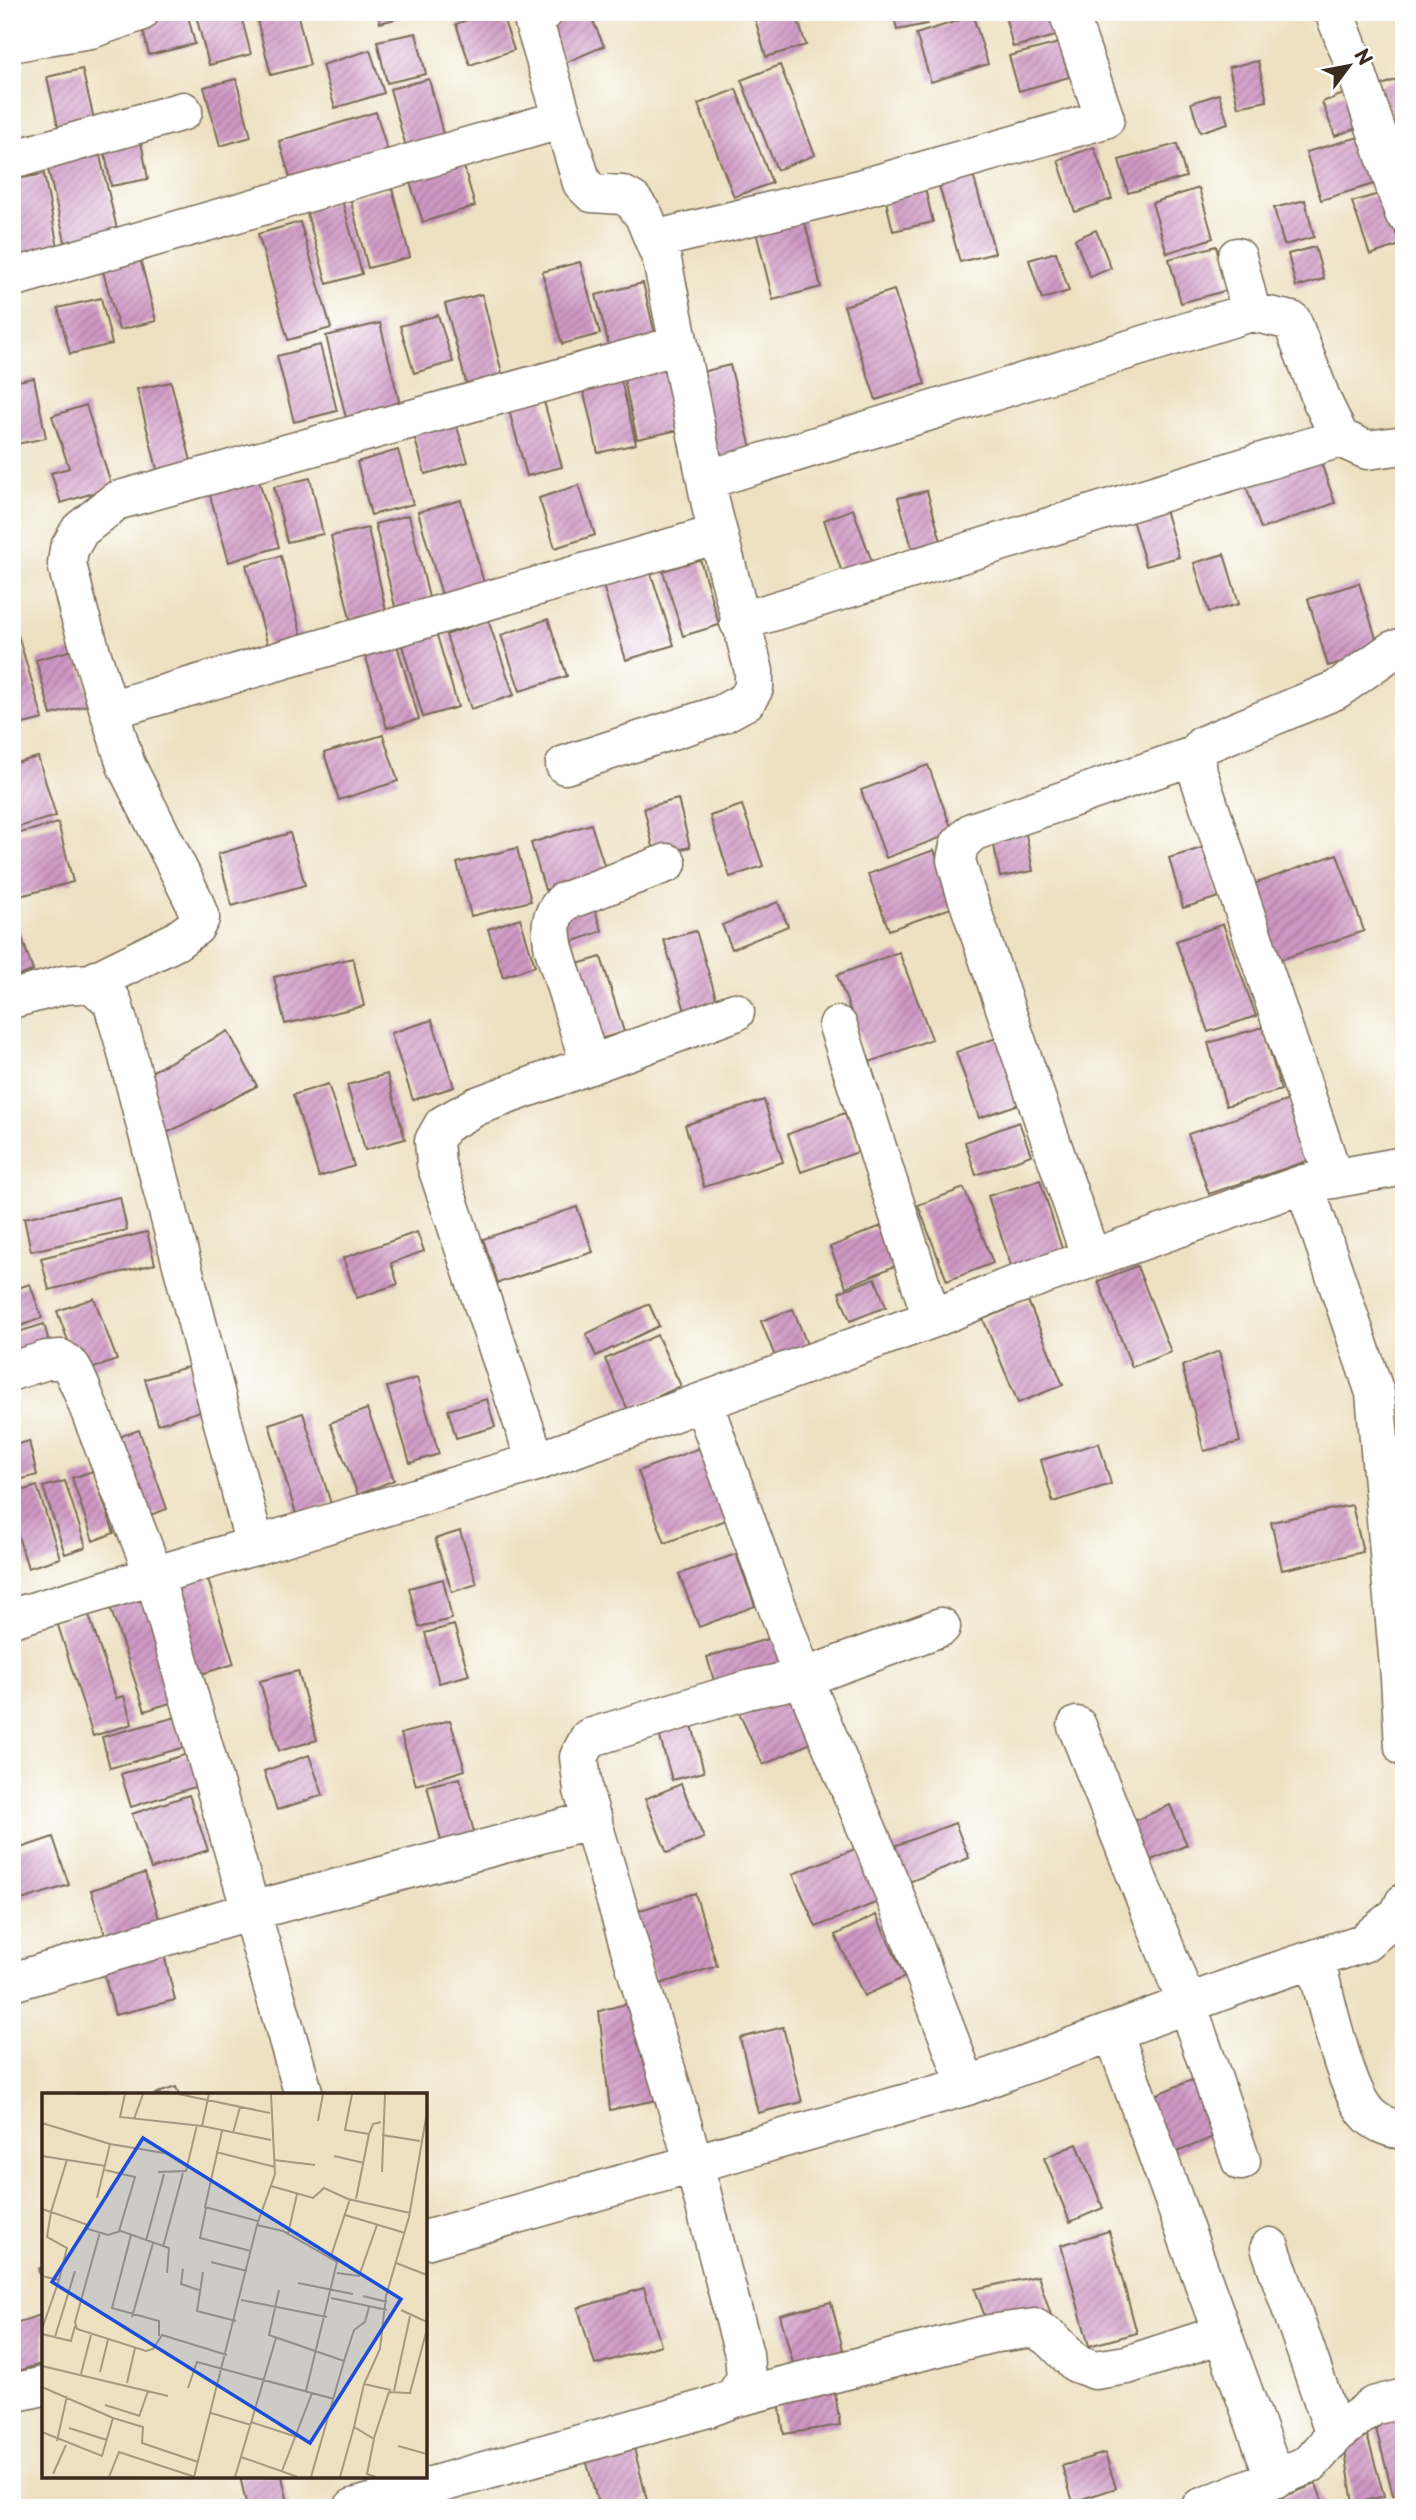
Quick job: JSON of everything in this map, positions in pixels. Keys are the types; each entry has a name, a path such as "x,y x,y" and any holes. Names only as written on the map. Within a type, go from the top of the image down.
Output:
{"street":[{"path":"32,30 91,29 140,12"},
{"path":"544,12 533,19 582,183 592,193 622,195 633,201 644,216 662,260 718,534 754,671 754,688 746,701 722,714 565,765"},
{"path":"654,240 849,192 1105,120 1068,12"},
{"path":"1334,12 1404,213"},
{"path":"12,160 183,110"},
{"path":"12,278 563,119"},
{"path":"1237,257 1251,312"},
{"path":"706,480 1251,312 1292,321 1322,401 1340,438 1367,450 1404,445"},
{"path":"12,999 64,985 92,983 176,941 195,928 200,918 126,765 79,613 67,564 69,549 80,530 116,501 679,345"},
{"path":"739,622 1340,438"},
{"path":"109,710 718,534"},
{"path":"1091,1258 965,891 956,860 959,845 972,832 1196,755 1203,745 1335,690 1393,650 1404,647"},
{"path":"1196,755 1198,773 1319,1182 1375,1393 1391,1443 1404,1747"},
{"path":"590,1065 554,949 550,930 552,914 564,902 667,863"},
{"path":"92,983 112,1000 255,1546"},
{"path":"536,1462 436,1164 434,1141 443,1125 477,1106 735,1012"},
{"path":"838,1026 932,1319"},
{"path":"12,1618 536,1462 932,1319 1004,1289 1091,1258 1319,1182 1404,1166"},
{"path":"12,1371 47,1360 61,1359 72,1368 154,1575 303,2093"},
{"path":"703,1402 803,1678 892,1888 967,2086"},
{"path":"734,2398 746,2378 744,2354 694,2164 583,1790 579,1757 589,1738 747,1690 803,1678 941,1627"},
{"path":"1077,1726 1187,2004 1241,2161"},
{"path":"12,1982 251,1911 593,1820"},
{"path":"427,2239 967,2086 1363,1942 1399,1914 1404,1903"},
{"path":"1315,1960 1351,2089 1369,2115 1393,2129 1404,2130"},
{"path":"1113,2032 1275,2479"},
{"path":"1270,2247 1335,2435"},
{"path":"353,2508 416,2483 694,2412 734,2398 990,2334 1035,2328 1054,2340 1076,2363 1095,2370 1126,2365 1222,2333"},
{"path":"12,2393 42,2386"},
{"path":"1200,2508 1310,2464 1335,2435 1373,2406 1404,2398"}],"building":[{"path":"165,12 187,12 195,44 149,55 140,18"},
{"path":"195,12 240,12 251,54 209,65"},
{"path":"297,12 310,65 271,75 257,20"},
{"path":"377,12 416,12 416,13 380,23"},
{"path":"488,12 501,12 514,50 470,65 456,24"},
{"path":"564,12 589,12 604,46 565,63 546,20"},
{"path":"753,12 795,12 806,45 766,57"},
{"path":"893,12 925,12 927,24 897,30"},
{"path":"1004,12 1050,12 1056,36 1013,47"},
{"path":"973,16 988,64 931,82 916,34"},
{"path":"416,33 426,74 387,83 377,41"},
{"path":"1059,43 1069,77 1019,91 1009,56"},
{"path":"370,50 384,93 335,108 322,65"},
{"path":"1258,61 1267,101 1238,107 1229,67"},
{"path":"780,65 815,155 777,170 741,80"},
{"path":"82,69 95,123 59,131 47,77"},
{"path":"1404,77 1404,122 1395,126 1379,86"},
{"path":"236,79 251,137 220,146 204,87"},
{"path":"429,79 444,138 406,147 390,89"},
{"path":"736,89 772,183 734,197 698,104"},
{"path":"1349,92 1362,126 1335,136 1322,102"},
{"path":"1219,94 1228,123 1200,132 1191,103"},
{"path":"376,112 389,156 292,184 279,141"},
{"path":"138,125 148,179 111,186 101,131"},
{"path":"1363,136 1377,183 1321,200 1306,152"},
{"path":"97,143 120,242 68,254 45,156"},
{"path":"1177,144 1186,177 1128,193 1119,160"},
{"path":"1094,147 1112,199 1075,212 1058,160"},
{"path":"463,163 475,206 423,222 409,179"},
{"path":"970,164 995,253 960,262 936,174"},
{"path":"44,174 58,248 17,256 12,230 12,180"},
{"path":"392,188 410,257 368,268 350,198"},
{"path":"925,188 933,222 893,231 885,197"},
{"path":"1199,188 1213,238 1167,253 1152,203"},
{"path":"1382,193 1400,245 1370,255 1352,202"},
{"path":"342,200 362,274 327,284 306,210"},
{"path":"1305,200 1314,237 1284,245 1274,208"},
{"path":"804,219 821,287 773,300 756,232"},
{"path":"300,222 331,328 288,340 258,234"},
{"path":"1096,230 1111,268 1090,277 1075,239"},
{"path":"1216,246 1228,290 1181,303 1169,259"},
{"path":"1315,247 1324,279 1296,287 1288,254"},
{"path":"1056,252 1069,291 1042,299 1029,260"},
{"path":"139,254 156,321 119,330 101,264"},
{"path":"580,262 600,334 562,344 542,272"},
{"path":"643,283 656,339 610,350 596,295"},
{"path":"894,290 925,384 876,400 844,306"},
{"path":"482,294 503,377 467,386 445,304"},
{"path":"101,298 112,344 70,354 58,308"},
{"path":"438,315 453,362 414,373 400,326"},
{"path":"380,323 401,409 347,422 326,336"},
{"path":"320,345 337,411 294,422 277,356"},
{"path":"667,357 683,429 637,439 621,366"},
{"path":"730,365 752,452 709,464 686,376"},
{"path":"619,371 636,444 598,453 581,380"},
{"path":"34,378 46,438 12,445 12,382"},
{"path":"171,382 192,465 158,473 137,389"},
{"path":"540,387 562,467 527,476 505,396"},
{"path":"86,405 112,487 61,503 51,473 69,468 52,416"},
{"path":"453,414 468,462 425,474 411,426"},
{"path":"398,450 413,504 371,515 357,462"},
{"path":"1318,454 1335,503 1261,529 1244,480"},
{"path":"256,471 279,547 229,562 207,485"},
{"path":"310,478 323,534 287,542 274,487"},
{"path":"579,485 595,535 555,548 539,498"},
{"path":"927,491 941,541 912,548 898,498"},
{"path":"1160,493 1179,557 1146,566 1127,503"},
{"path":"461,500 485,587 443,599 418,512"},
{"path":"853,509 875,570 845,581 824,520"},
{"path":"409,515 432,610 398,619 375,524"},
{"path":"368,528 386,611 350,619 331,536"},
{"path":"1224,554 1239,604 1209,612 1194,563"},
{"path":"281,556 302,637 268,646 246,565"},
{"path":"700,559 719,625 683,636 663,571"},
{"path":"647,561 674,645 626,660 600,576"},
{"path":"1359,583 1380,651 1328,666 1308,599"},
{"path":"12,615 43,719 12,727"},
{"path":"548,619 567,676 520,691 501,635"},
{"path":"488,620 514,695 471,709 446,635"},
{"path":"434,625 458,707 423,717 399,635"},
{"path":"396,642 419,719 387,728 364,651"},
{"path":"76,649 91,704 51,715 36,660"},
{"path":"383,735 398,781 339,800 324,753"},
{"path":"38,757 56,816 12,829 12,764"},
{"path":"928,765 953,833 886,858 861,790"},
{"path":"678,799 690,847 655,855 644,808"},
{"path":"742,805 763,866 730,877 710,816"},
{"path":"58,823 73,882 20,896 12,867 12,835"},
{"path":"591,824 606,871 545,890 531,843"},
{"path":"1025,829 1033,871 1000,877 992,835"},
{"path":"290,833 305,885 232,906 218,854"},
{"path":"1205,847 1219,897 1183,908 1169,858"},
{"path":"517,848 531,901 471,916 457,863"},
{"path":"934,850 954,907 889,930 868,874"},
{"path":"1337,854 1364,931 1277,961 1251,885"},
{"path":"591,899 602,931 569,943 558,910"},
{"path":"778,902 788,926 732,949 722,925"},
{"path":"12,908 33,971 12,978"},
{"path":"520,918 535,966 503,977 488,929"},
{"path":"1223,924 1256,1016 1208,1032 1176,941"},
{"path":"696,931 717,1001 685,1011 664,940"},
{"path":"899,952 932,1039 870,1062 837,975"},
{"path":"601,957 624,1032 586,1043 564,968"},
{"path":"353,958 364,1006 285,1024 274,977"},
{"path":"432,1020 454,1087 413,1100 391,1033"},
{"path":"1263,1027 1281,1090 1226,1106 1208,1043"},
{"path":"228,1031 257,1086 148,1143 119,1089"},
{"path":"1002,1036 1025,1102 979,1118 956,1052"},
{"path":"387,1074 405,1139 365,1150 347,1085"},
{"path":"328,1084 354,1166 319,1177 293,1095"},
{"path":"764,1100 783,1162 704,1187 685,1125"},
{"path":"1289,1100 1310,1160 1209,1194 1188,1134"},
{"path":"845,1113 858,1152 801,1172 788,1134"},
{"path":"1019,1122 1031,1155 976,1175 965,1142"},
{"path":"1040,1180 1063,1252 1012,1269 988,1196"},
{"path":"964,1188 993,1263 947,1281 918,1205"},
{"path":"120,1197 127,1230 31,1251 24,1218"},
{"path":"577,1207 593,1252 498,1283 483,1239"},
{"path":"881,1226 897,1265 846,1287 830,1247"},
{"path":"147,1232 155,1264 49,1290 41,1258"},
{"path":"417,1232 424,1251 391,1263 398,1284 357,1298 343,1258"},
{"path":"1137,1266 1171,1352 1132,1367 1098,1281"},
{"path":"875,1278 886,1307 850,1321 839,1292"},
{"path":"30,1284 42,1318 12,1329 12,1290"},
{"path":"94,1298 117,1360 80,1373 57,1311"},
{"path":"1028,1301 1063,1385 1018,1403 983,1319"},
{"path":"649,1304 659,1326 596,1356 586,1334"},
{"path":"793,1309 808,1347 776,1359 761,1321"},
{"path":"44,1324 49,1342 12,1353 12,1334"},
{"path":"657,1335 681,1386 628,1410 605,1359"},
{"path":"1219,1351 1240,1442 1204,1451 1182,1366"},
{"path":"191,1366 204,1410 158,1424 145,1379"},
{"path":"417,1378 439,1454 410,1463 387,1387"},
{"path":"487,1399 495,1427 456,1438 448,1410"},
{"path":"367,1409 394,1480 358,1495 330,1423"},
{"path":"303,1413 331,1504 296,1514 269,1424"},
{"path":"139,1430 167,1509 142,1518 113,1439"},
{"path":"29,1441 37,1475 12,1482 12,1446"},
{"path":"1099,1443 1111,1484 1053,1502 1041,1460"},
{"path":"702,1447 729,1519 665,1543 638,1471"},
{"path":"93,1471 114,1533 93,1541 72,1478"},
{"path":"65,1481 86,1547 65,1554 43,1487"},
{"path":"37,1486 60,1558 28,1568 12,1516 12,1494"},
{"path":"1352,1505 1363,1552 1282,1570 1271,1522"},
{"path":"460,1531 477,1584 452,1592 435,1539"},
{"path":"736,1554 755,1606 699,1627 679,1574"},
{"path":"206,1573 234,1664 198,1675 170,1584"},
{"path":"443,1579 452,1619 419,1627 409,1588"},
{"path":"143,1593 179,1700 145,1711 109,1604"},
{"path":"88,1612 116,1698 124,1696 132,1724 93,1736 57,1622"},
{"path":"454,1625 469,1675 439,1683 425,1633"},
{"path":"774,1637 785,1671 717,1691 707,1657"},
{"path":"298,1671 317,1740 279,1751 260,1681"},
{"path":"798,1686 822,1738 763,1765 739,1713"},
{"path":"180,1716 189,1746 110,1768 102,1737"},
{"path":"690,1717 704,1772 672,1780 657,1727"},
{"path":"450,1720 465,1770 416,1785 401,1734"},
{"path":"191,1753 201,1785 131,1807 121,1774"},
{"path":"309,1755 323,1795 277,1810 264,1771"},
{"path":"460,1778 478,1848 445,1856 427,1786"},
{"path":"681,1784 704,1838 667,1853 645,1799"},
{"path":"189,1795 208,1850 151,1869 132,1814"},
{"path":"1170,1805 1187,1845 1142,1864 1125,1825"},
{"path":"955,1823 969,1858 899,1886 884,1850"},
{"path":"53,1837 69,1885 12,1903 12,1851"},
{"path":"857,1848 878,1902 816,1927 793,1874"},
{"path":"145,1873 161,1924 107,1941 91,1890"},
{"path":"695,1893 717,1966 657,1985 634,1912"},
{"path":"876,1915 905,1977 864,1996 835,1935"},
{"path":"162,1946 175,2000 115,2015 101,1962"},
{"path":"633,2002 666,2098 610,2110 599,2011"},
{"path":"783,2027 802,2102 758,2113 740,2038"},
{"path":"1192,2080 1216,2136 1165,2157 1142,2100"},
{"path":"176,2087 178,2093 158,2093"},
{"path":"1077,2144 1103,2208 1070,2222 1044,2158"},
{"path":"1109,2231 1137,2333 1089,2346 1061,2245"},
{"path":"1038,2276 1051,2315 989,2328 975,2289"},
{"path":"644,2288 661,2345 595,2365 578,2308"},
{"path":"831,2302 845,2357 795,2370 780,2315"},
{"path":"42,2315 42,2364 12,2373 12,2324"},
{"path":"834,2387 840,2425 784,2434 778,2396"},
{"path":"1404,2404 1404,2493 1393,2495 1372,2413"},
{"path":"630,2432 647,2500 615,2508 599,2508 582,2444"},
{"path":"1367,2435 1384,2496 1353,2504 1344,2444"},
{"path":"1105,2453 1116,2488 1073,2502 1062,2466"},
{"path":"240,2478 282,2478 289,2508 247,2508"},
{"path":"1316,2484 1325,2508 1253,2508"}]}
